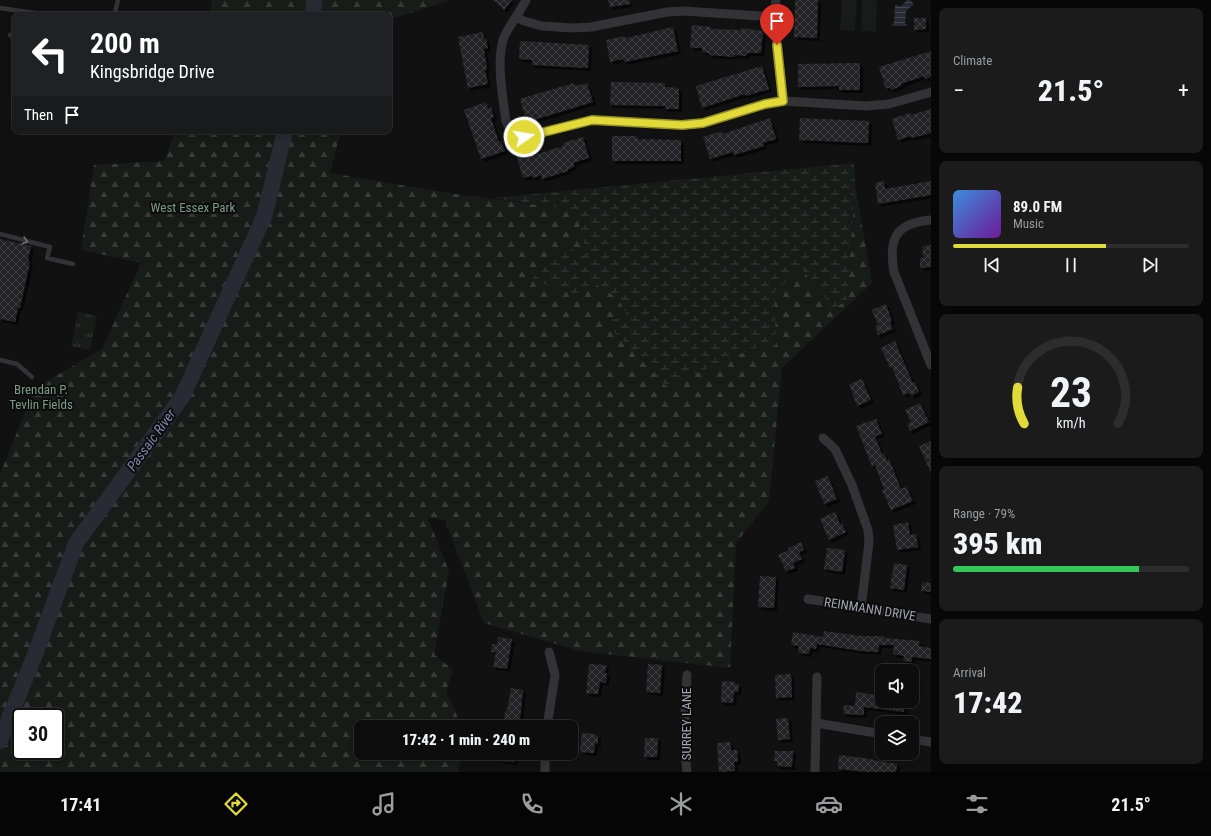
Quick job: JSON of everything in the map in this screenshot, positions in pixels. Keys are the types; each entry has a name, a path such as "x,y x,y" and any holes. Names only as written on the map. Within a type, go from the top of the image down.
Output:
{"street":[{"path":"526,0 505,35 502,44 500,75 506,122 509,128 518,136 532,136 592,120 682,125 703,123 765,104 783,101 866,106 889,104 931,92"},
{"path":"776,0 774,17 783,101"},
{"path":"516,17 542,26 573,28 591,27 667,12 683,11 774,17"},
{"path":"931,220 913,222 904,227 896,236 892,248 894,272 931,365"},
{"path":"823,438 835,449 852,485 868,530 869,542 861,608"},
{"name":"REINMANN DRIVE","path":"808,599 931,619"},
{"path":"548,720 555,675 549,652"},
{"name":"SURREY LANE","path":"687,675 684,714 687,772"},
{"path":"815,772 817,677"},
{"path":"816,723 875,733"},
{"path":"919,740 931,742"},
{"path":"544,760 545,772"}],"lane":[{"path":"115,12 118,0"},
{"path":"0,8 27,12"},
{"path":"0,234 50,248 48,258 73,264"},
{"path":"0,360 17,364 32,376"}],"green space":[{"path":"212,0 450,0 392,19 392,12 210,12"},
{"path":"842,0 857,0 855,31 840,30"},
{"path":"862,0 877,0 876,32 861,31"},
{"path":"174,134 340,134 330,173 448,193 575,210 589,256 564,246 532,279 592,282 619,299 628,317 606,322 757,347 776,346 774,292 802,269 833,308 847,301 855,184 872,283 782,368 769,501 736,543 730,668 580,651 484,623 445,520 428,518 449,571 434,654 453,670 446,691 459,720 354,720 354,760 461,760 458,772 0,772 0,474 35,388 102,349 141,263 81,250 94,165 164,161"},
{"path":"854,163 855,184 847,301 833,308 802,269 774,292 776,346 757,347 666,386 605,322 627,316 619,299 592,282 580,297 532,279 564,246 588,256 575,210 493,198"},
{"path":"78,312 97,316 90,350 71,346"}],"shaded area":[{"path":"907,0 910,0 914,4 906,11 905,24 907,24 907,26 892,26 894,23 895,5 901,6"}],"building":[{"path":"493,0 512,0 504,10"},
{"path":"608,0 629,0 630,4 610,7"},
{"path":"795,0 818,0 817,38 794,37"},
{"path":"914,18 926,18 926,29 914,30"},
{"path":"692,25 711,27 711,29 741,30 741,28 763,31 761,53 747,53 746,56 735,55 734,57 709,55 709,53 702,52 702,48 690,48"},
{"path":"673,27 678,51 624,62 623,59 610,62 606,40 625,36 626,38"},
{"path":"483,32 488,48 484,49 487,69 485,70 488,84 468,88 458,37"},
{"path":"520,41 589,45 588,68 532,65 532,60 519,59"},
{"path":"931,51 931,77 925,79 924,76 901,84 901,86 891,90 890,87 886,89 879,67"},
{"path":"860,63 860,90 839,90 839,86 798,87 798,64"},
{"path":"762,66 769,89 746,96 745,94 702,108 696,86"},
{"path":"611,82 665,83 665,87 679,88 679,109 665,109 665,106 610,105"},
{"path":"574,83 575,86 587,83 593,102 527,122 520,99"},
{"path":"486,102 488,108 491,107 494,117 491,118 499,142 501,141 505,151 481,159 464,110"},
{"path":"931,109 931,133 912,138 911,136 898,140 892,119 910,113 911,115"},
{"path":"770,118 776,139 763,143 764,146 734,155 733,152 710,159 703,137 722,131 723,134"},
{"path":"800,118 869,121 868,143 799,140"},
{"path":"612,136 637,136 637,139 681,140 681,161 612,161"},
{"path":"583,137 589,158 573,163 574,167 568,169 568,171 542,179 541,175 533,178 532,176 523,178 517,157 534,152 535,155 563,146 563,143"},
{"path":"884,181 885,189 931,181 931,195 878,204 875,183"},
{"path":"0,239 31,246 28,261 30,262 20,308 18,307 15,322 0,319"},
{"path":"931,245 931,267 920,268 920,258 923,258 922,246"},
{"path":"886,304 893,329 878,335 875,326 878,325 872,310"},
{"path":"895,341 913,383 915,382 919,392 911,396 910,393 903,395 892,367 890,368 881,348"},
{"path":"862,379 871,400 857,406 849,384"},
{"path":"920,403 929,422 910,431 907,424 911,422 905,410"},
{"path":"876,419 882,434 875,436 882,454 884,453 887,460 889,459 901,489 906,487 913,501 891,510 882,490 884,489 875,465 872,466 856,426"},
{"path":"931,441 931,473 919,446"},
{"path":"828,476 837,499 824,504 815,481"},
{"path":"835,512 840,524 842,523 846,532 829,540 820,519"},
{"path":"908,522 910,535 916,534 918,547 897,550 893,525"},
{"path":"801,542 804,550 799,552 802,559 793,563 795,568 786,571 778,555"},
{"path":"827,548 845,550 842,572 824,569"},
{"path":"894,563 907,565 904,590 890,588"},
{"path":"760,576 776,577 774,608 758,607"},
{"path":"922,582 931,583 931,592 921,591"},
{"path":"824,631 861,636 884,636 883,638 920,641 919,646 931,648 931,659 912,657 912,662 903,661 904,656 893,654 894,645 879,645 878,652 861,651 817,644 816,649 810,648 809,654 798,653 799,646 791,645 793,632 823,637"},
{"path":"498,637 512,639 507,669 493,667 496,652 491,652 492,644 497,644"},
{"path":"589,664 606,665 606,683 600,682 598,694 586,693"},
{"path":"648,664 662,665 660,693 646,692"},
{"path":"791,674 792,697 776,698 775,675"},
{"path":"722,681 735,682 735,684 739,684 738,692 734,692 733,703 721,702"},
{"path":"511,688 523,690 520,720 504,719 505,711 507,711"},
{"path":"856,692 875,695 875,708 904,708 904,712 864,707 864,715 843,714 844,705 855,706"},
{"path":"788,718 790,739 778,740 776,719"},
{"path":"582,733 598,735 598,744 595,743 594,753 580,752"},
{"path":"645,738 658,738 657,757 644,757"},
{"path":"730,742 731,750 737,750 738,761 734,762 735,771 719,772 717,743"},
{"path":"775,751 793,751 792,767 777,766 777,761 774,761"},
{"path":"839,755 897,764 896,772 866,772 838,769"},
{"path":"500,760 514,760 514,762"}],"waterway":[{"name":"Passaic River","path":"313,12 314,0"},
{"name":"Passaic River","path":"0,741 36,652 76,543 182,397 264,217 284,134"}],"route":[{"path":"524,137 592,120 682,125 703,123 765,104 783,101 777,45"}],"park label":[{"name":"West Essex Park","path":"193,207"},
{"name":"Brendan P. Tevlin Fields","path":"41,396"}]}
